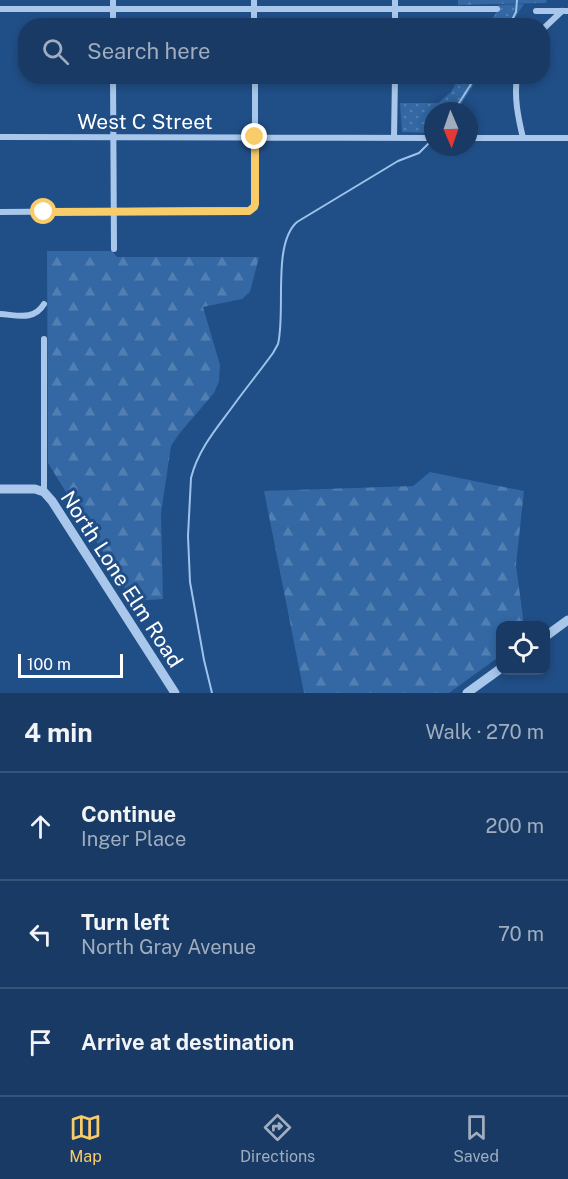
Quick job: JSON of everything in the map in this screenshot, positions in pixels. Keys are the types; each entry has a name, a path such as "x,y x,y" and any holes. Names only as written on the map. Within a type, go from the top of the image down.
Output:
{"street":[{"path":"113,0 113,18"},
{"path":"254,0 254,18"},
{"path":"395,0 395,18"},
{"path":"0,9 497,9"},
{"path":"536,11 565,11"},
{"path":"550,24 565,11"},
{"path":"113,84 114,249"},
{"path":"0,212 247,211 252,209 255,204 255,84"},
{"path":"394,84 394,138"},
{"path":"516,84 517,108 523,138"},
{"name":"West C Street","path":"0,137 424,138"},
{"path":"478,138 568,138"},
{"path":"0,314 33,315 44,304"},
{"name":"North Lone Elm Road","path":"44,339 44,492 176,693"},
{"path":"0,489 34,489 44,492"},
{"path":"550,633 568,620"},
{"path":"467,693 496,673"}],"green space":[{"path":"458,0 547,0 546,3 458,5"},
{"path":"524,4 515,18 493,18 498,5"},
{"path":"455,84 474,84 463,102 439,102 451,92"},
{"path":"400,103 424,103 424,133 402,132"},
{"path":"47,251 112,251 117,257 259,257 250,292 242,299 203,307 220,365 219,381 214,393 171,446 161,514 163,599 133,601 48,463"},
{"path":"430,472 524,491 516,565 523,621 496,621 496,659 449,693 304,693 264,491 413,486"}],"waterway":[{"path":"513,18 517,0"},
{"path":"460,102 471,84"},
{"path":"212,693 190,582 188,536 191,478 194,468 214,432 278,344 282,262 289,232 297,222 398,161 419,153 424,148"}],"route":[{"path":"44,212 249,211 255,204 255,137"}]}
